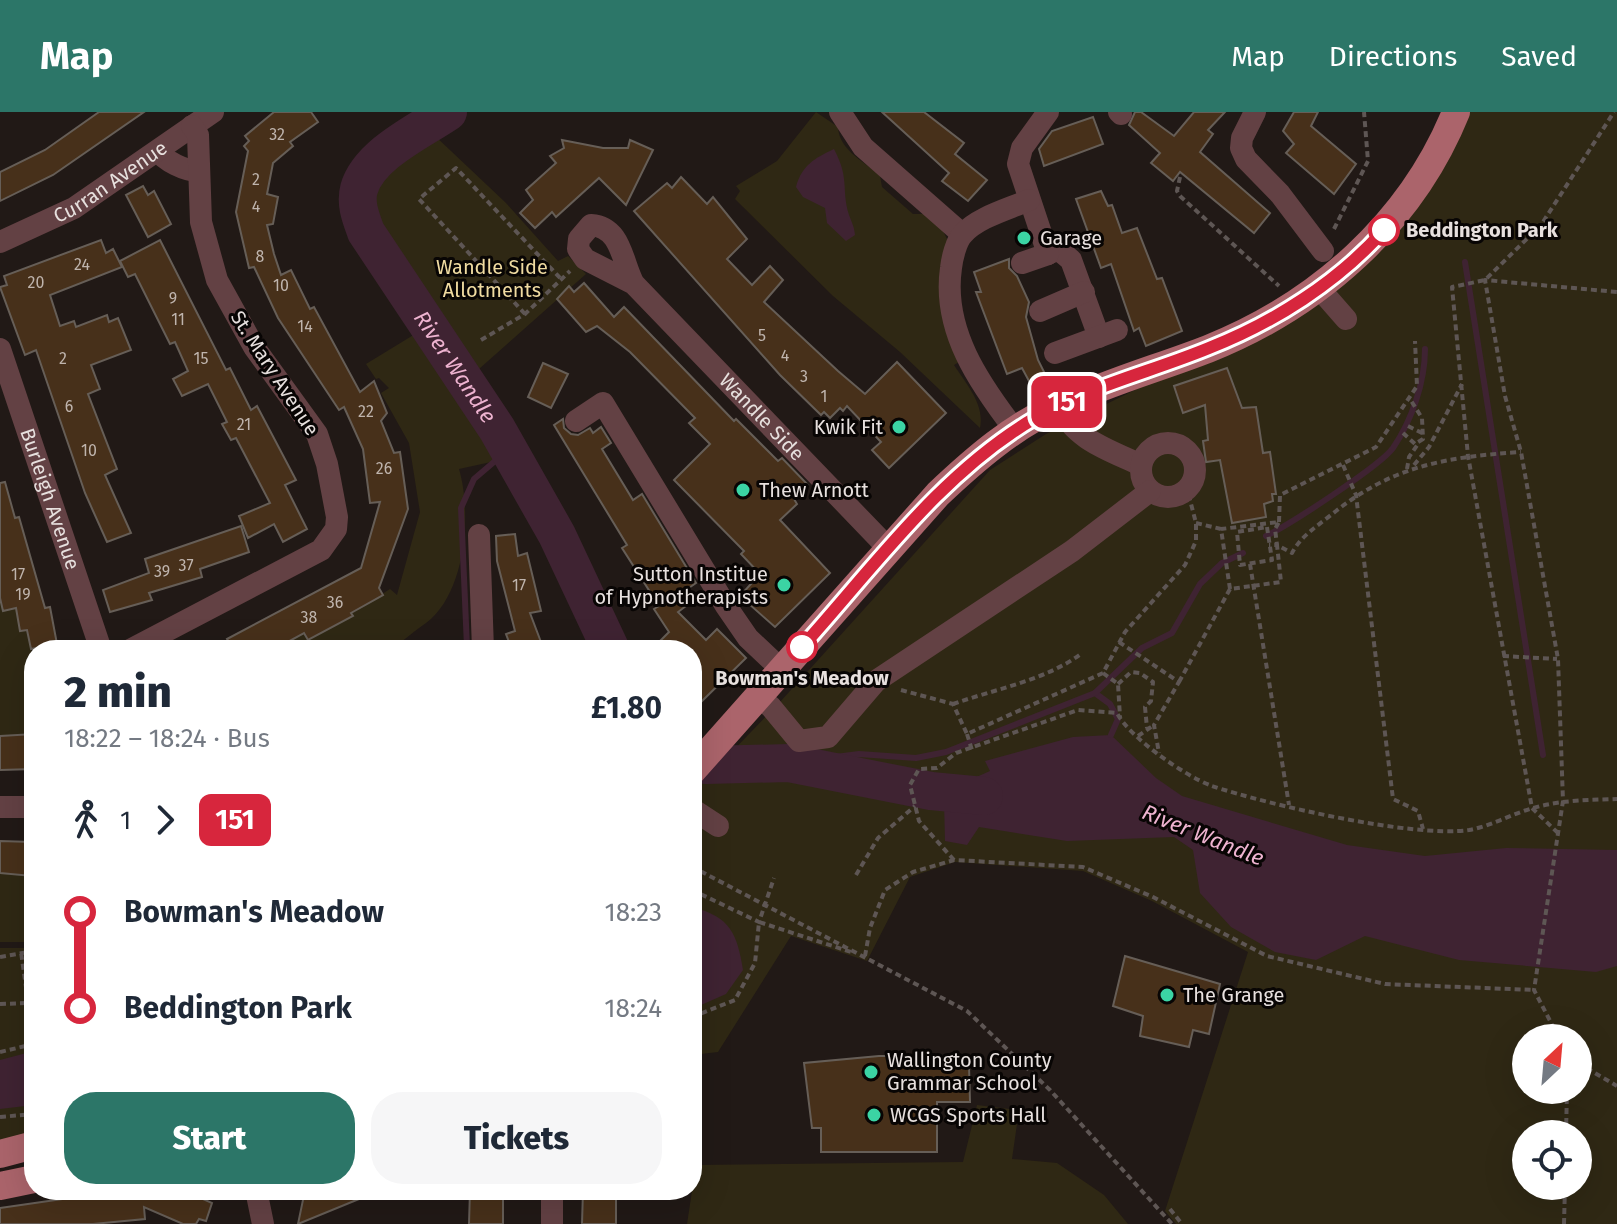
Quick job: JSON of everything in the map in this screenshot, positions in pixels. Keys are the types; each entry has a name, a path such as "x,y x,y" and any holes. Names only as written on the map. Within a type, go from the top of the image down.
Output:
{"main road":[{"path":"702,759 938,494 987,450 1059,405 1209,348 1282,312 1318,287 1371,245 1397,215 1456,112"},
{"path":"0,1154 24,1148"},
{"path":"0,1186 24,1181"}],"street":[{"name":"Curran Avenue","path":"0,242 74,208 213,112"},
{"path":"840,112 863,147 962,234"},
{"path":"1048,112 1022,148 1018,164 1048,254"},
{"path":"1255,113 1242,138 1246,159 1280,194 1323,251"},
{"name":"St. Mary Avenue","path":"149,640 321,550 336,529 335,500 317,434 254,347 217,280 203,236 198,135 192,126"},
{"path":"158,151 188,171 198,171"},
{"path":"1015,430 967,359 950,314 948,286 952,261 962,234 986,218 1029,200"},
{"name":"Wandle Side","path":"634,284 583,256 578,249 583,231 591,225 607,229 622,249 624,266 634,284 889,549"},
{"path":"1022,263 1058,249 1071,260 1084,292 1108,333 1055,353"},
{"path":"1318,287 1346,319"},
{"path":"1040,311 1084,292"},
{"name":"Burleigh Avenue","path":"0,349 98,640"},
{"path":"576,421 600,398 726,606 748,638 782,670"},
{"path":"1059,405 1066,421 1081,436 1141,465"},
{"path":"1167,443 1183,448 1194,462 1194,480 1182,494 1166,498 1150,491 1142,479 1141,465 1145,456 1158,445 1167,443"},
{"path":"757,696 771,707 799,741 828,737 876,681 1072,551 1150,491"},
{"path":"479,535 483,640"},
{"path":"0,807 24,807"},
{"path":"702,816 718,826"},
{"path":"258,1200 263,1224"},
{"path":"552,1200 552,1224"}],"path":[{"path":"1323,251 1368,161 1364,112"},
{"path":"1485,280 1541,225 1614,112"},
{"path":"525,314 419,199 456,168 562,280"},
{"path":"1180,177 1177,191 1180,196 1284,291"},
{"path":"481,340 525,314 583,256"},
{"path":"1485,280 1505,396 1521,452 1558,659 1563,801 1534,990 1552,1024"},
{"path":"1558,833 1532,808 1468,456 1452,287 1485,280 1617,292"},
{"path":"1271,540 1279,522 1280,495 1376,447 1412,403 1417,386 1415,341"},
{"path":"1409,468 1429,447 1462,383"},
{"path":"1409,468 1409,457 1423,439 1422,418 1412,403"},
{"path":"1408,426 1422,433"},
{"path":"1403,433 1418,444"},
{"path":"1271,540 1292,553 1298,541 1356,495 1409,468 1468,456 1521,452"},
{"path":"1343,465 1356,495 1393,799 1418,811 1423,829"},
{"path":"967,735 1103,673 1119,642 1185,565 1196,541 1196,523 1190,500 1182,494"},
{"path":"1196,523 1221,529 1279,522"},
{"path":"1267,527 1271,540 1272,560 1240,565 1237,532 1267,527"},
{"path":"1138,736 1154,725 1230,589 1221,529"},
{"path":"1230,589 1281,582 1277,545"},
{"path":"1250,564 1289,805"},
{"path":"1119,642 1179,682"},
{"path":"876,681 913,695 953,704 1033,675 1059,671 1082,653"},
{"path":"1503,656 1558,659"},
{"path":"1118,684 1131,672 1140,673 1154,687 1151,701 1145,707 1147,728"},
{"path":"1103,673 1118,684"},
{"path":"1118,684 1120,719"},
{"path":"953,704 971,750"},
{"path":"954,860 924,829 915,806 910,785 919,769 937,768 956,753 1078,710 1117,713 1160,755 1210,785 1289,805 1423,829 1470,830 1532,808 1563,801 1617,799"},
{"path":"1154,725 1160,755"},
{"path":"856,875 878,838 915,806"},
{"path":"865,956 870,928 885,890 913,872 954,860 1083,867 1153,897 1267,956 1385,984 1534,990"},
{"path":"702,872 967,1011 1050,1090 1172,1224"},
{"path":"702,1013 735,1000 755,963 759,922 774,878"},
{"path":"702,895 759,922 865,956"},
{"path":"21,952 24,974"},
{"path":"0,957 24,952"},
{"path":"0,1004 24,1003"},
{"path":"0,1052 24,1046"},
{"path":"1592,1071 1617,1086"},
{"path":"0,1117 24,1115"},
{"path":"1564,1224 1565,1200"},
{"path":"1170,1209 1182,1224"}],"green space":[{"path":"816,112 838,127 843,143 880,176 882,187 913,214 926,214 941,227 947,239 959,362 954,365 977,403 980,428 900,352 833,296 735,199 740,191 736,186 777,161"},
{"name":"Beddington Park","path":"1470,112 1617,112 1617,1224 1176,1224 1165,1211 1248,952 1152,901 1083,871 955,862 910,877 867,961 791,936 718,1052 702,1054 702,783 780,702 990,470 1046,434 1163,376 1227,352 1443,167"},
{"name":"Wandle Side Allotments","path":"433,134 506,203 558,261 568,256 586,274 479,369 375,214 372,200 373,187 387,167"},
{"path":"420,331 500,460 459,469 465,507 462,551 450,592 426,623 403,640 281,640 303,627 332,626 390,589 397,595 420,512 409,443 381,393 389,388 379,378 376,379 366,364"},
{"path":"0,586 23,607 18,622 20,631 27,630 29,640 24,640 24,735 16,735 16,745 0,736"},
{"path":"0,873 24,874 24,942 0,942"},
{"path":"0,948 24,948 24,1136 0,1141"},
{"path":"977,1105 1019,1110 1012,1159 1057,1163 1104,1195 1128,1224 687,1224 691,1200 702,1200 702,1165 963,1162"}],"water":[{"path":"834,149 844,176 847,206 855,235 846,241 827,223 825,208 803,197 796,187 810,163"},
{"path":"1111,735 1156,778 1182,796 1347,845 1425,856 1506,848 1617,850 1617,966 1596,972 1459,960 1365,936 1316,960 1275,952 1231,927 1200,893 1193,850 1174,837 1067,841 979,827 967,845 945,841 944,801 931,791 953,775 963,783 990,771 985,761 1073,737"},
{"path":"702,910 724,922 738,946 743,970 726,994 702,1005"},
{"path":"24,1054 24,1106 0,1109 0,1060"}],"building":[{"path":"99,112 144,112 53,175 0,201 0,172 45,150"},
{"path":"274,112 311,112 318,122 290,142 293,146 273,163 267,194 278,197 273,224 267,225 281,275 291,270 310,309 314,307 360,392 374,381 387,413 381,421 394,453 400,452 408,509 379,588 383,595 351,613 353,616 308,640 304,633 291,640 227,639 361,568 380,502 370,503 363,449 344,407 339,410 278,318 254,267 249,268 236,212 248,151 244,146 249,141 245,136"},
{"path":"882,112 924,112 964,143 955,154 987,180 968,201 942,181 949,173"},
{"path":"1135,112 1141,112 1174,136 1194,112 1225,112 1208,130 1213,134 1200,152 1270,213 1254,233 1180,172 1173,181 1151,163 1160,153 1129,125"},
{"path":"1294,112 1318,112 1311,126 1356,164 1334,194 1286,153 1294,144 1283,131"},
{"path":"1093,117 1103,144 1044,166 1039,149 1052,131"},
{"path":"562,140 603,148 628,148 630,140 653,150 626,205 599,178 556,217 552,212 535,228 520,213 533,200 526,190 556,163 550,156 564,148"},
{"path":"681,177 707,204 713,197 747,239 727,259 752,285 770,266 783,280 764,302 838,371 865,394 897,362 946,413 889,468 872,450 881,442 847,406 843,411 840,408 830,418 824,412 821,415 780,375 634,211 667,183 672,188"},
{"path":"143,186 148,195 154,191 171,224 148,237 126,195"},
{"path":"1101,191 1108,206 1112,205 1122,233 1137,228 1157,279 1162,278 1182,331 1146,346 1139,328 1134,331 1111,264 1101,268 1076,199"},
{"path":"101,240 106,253 113,249 122,267 50,295 60,326 74,321 76,327 107,315 109,322 118,318 131,350 91,365 100,389 88,394 117,469 105,475 131,533 107,542 85,493 36,350 25,355 0,287 7,285 4,276"},
{"path":"160,240 226,370 230,368 251,410 257,406 296,480 285,485 307,529 283,542 274,524 248,538 239,516 270,503 236,438 231,440 222,424 227,422 208,384 182,396 173,379 188,371 175,342 170,344 135,274 128,277 120,261"},
{"path":"1009,259 1009,268 1017,276 1029,302 1026,317 1038,360 1052,388 1036,394 1022,368 1007,374 976,292 981,292 974,272"},
{"path":"584,283 614,317 624,307 734,421 736,419 778,461 782,458 808,485 794,499 797,504 780,520 830,573 775,627 740,596 760,574 741,554 744,551 674,480 710,444 689,423 695,418 630,352 597,326 586,332 557,299 569,286 574,292"},
{"path":"543,363 568,374 551,408 528,397"},
{"path":"1227,368 1242,408 1256,407 1263,453 1270,452 1276,494 1272,494 1273,501 1264,504 1266,517 1232,523 1220,460 1206,462 1203,441 1208,440 1205,405 1183,413 1174,386"},
{"path":"563,419 564,428 578,435 590,428 593,433 601,427 611,443 602,449 633,500 642,494 696,583 683,592 690,603 678,612 706,640 717,629 746,658 702,701 702,640 661,640 669,632 654,609 659,606 622,548 627,545 554,425"},
{"path":"5,482 15,518 19,517 45,608 50,607 56,640 29,640 27,630 20,631 16,608 3,611 0,598 0,483"},
{"path":"241,526 249,552 200,569 202,577 149,593 152,600 110,612 103,590 149,573 145,559"},
{"path":"515,534 518,556 527,553 541,611 530,613 540,640 508,640 506,634 515,631 497,561 496,536"},
{"path":"24,735 24,769 0,770 0,736"},
{"path":"0,841 24,842 24,875 0,873"},
{"name":"The Grange","path":"1125,956 1220,984 1209,1034 1193,1030 1189,1047 1140,1036 1143,1016 1113,1006"},
{"name":"WCGS Sports Hall","path":"879,1056 954,1056 954,1066 969,1065 970,1102 937,1102 937,1152 821,1152 821,1128 812,1128 804,1063"},
{"path":"56,1200 205,1200 212,1203 206,1221 199,1219 196,1224 183,1224 144,1207 145,1219 93,1224 0,1224 0,1208"},
{"path":"303,1200 357,1200 298,1224"},
{"path":"470,1200 503,1200 503,1224 469,1224"},
{"path":"583,1200 616,1200 616,1224 582,1224"}],"waterway":[{"name":"River Wandle","path":"448,112 397,144 373,165 359,189 361,216 366,232 497,429 557,535 606,640"},
{"path":"1465,262 1543,755"},
{"path":"1266,536 1353,481 1393,448 1416,400 1425,349"},
{"path":"467,640 461,508 474,479 508,450"},
{"path":"789,763 859,754 916,758 946,752 1095,693 1142,648 1172,633 1200,584 1222,563 1243,553"},
{"path":"1095,693 1110,704 1118,719 1111,735"},
{"name":"River Wandle","path":"702,763 789,763 931,791 984,796"}],"bus line":[{"name":"151","path":"802,647 938,494 987,450 1059,405 1256,327 1333,276 1371,245 1384,230"}],"place":[{"name":"Beddington Park","path":"1384,230"},
{"name":"Garage","path":"1024,238"},
{"name":"Kwik Fit","path":"899,427"},
{"name":"Thew Arnott","path":"743,490"},
{"name":"Sutton Institue of Hypnotherapists","path":"784,585"},
{"name":"Bowman's Meadow","path":"802,647"},
{"name":"The Grange","path":"1167,995"},
{"name":"Wallington County Grammar School","path":"871,1072"},
{"name":"WCGS Sports Hall","path":"874,1115"}]}
